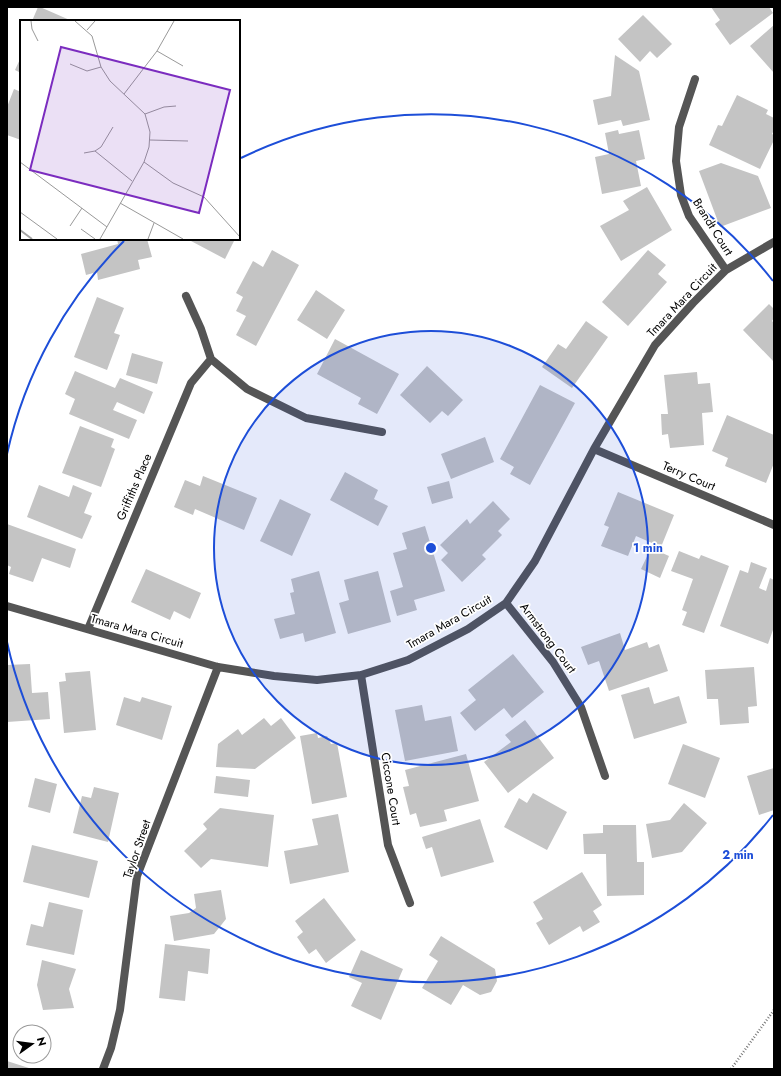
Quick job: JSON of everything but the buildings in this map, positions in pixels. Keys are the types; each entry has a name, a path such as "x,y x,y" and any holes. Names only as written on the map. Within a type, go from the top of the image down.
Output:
{"street":[{"name":"Brandt Court","path":"696,79 679,128 676,161 681,196 689,216 726,270"},
{"name":"Tmara Mara Circuit","path":"7,606 218,667 274,676 317,680 361,675 408,660 468,629 506,603 536,561 594,449 655,345 693,303 726,270 774,242"},
{"path":"186,296 201,329 211,359 247,389 306,418 382,432"},
{"name":"Griffiths Place","path":"88,629 191,383 211,359"},
{"name":"Terry Court","path":"594,449 774,526"},
{"name":"Armstrong Court","path":"506,603 553,662 581,706 605,776"},
{"name":"Taylor Street","path":"102,1069 111,1048 120,1010 137,876 218,667"},
{"name":"Ciccone Court","path":"361,675 388,845 410,903"}],"path":[{"path":"731,1069 774,1010"}]}
